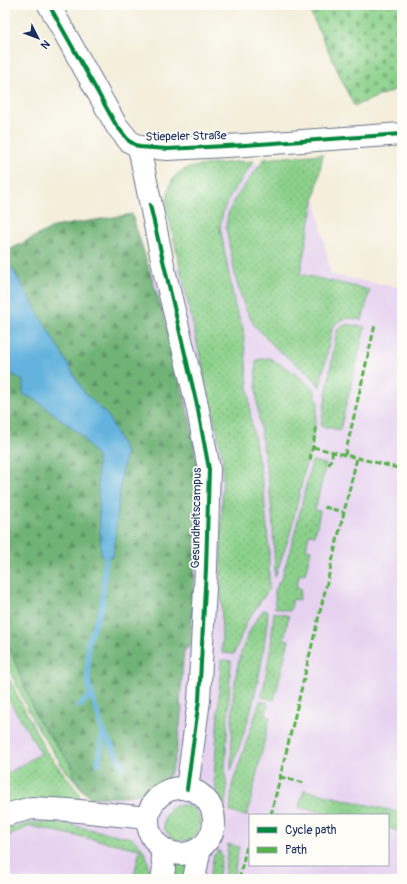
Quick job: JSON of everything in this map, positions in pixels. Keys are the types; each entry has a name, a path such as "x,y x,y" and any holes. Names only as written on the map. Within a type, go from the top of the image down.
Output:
{"street":[{"name":"Stiepeler Straße","path":"49,5 116,125 129,141 139,147 168,149 402,134"},
{"name":"Gesundheitscampus","path":"139,147 167,282 197,405 208,469 206,569 199,700 187,789"},
{"path":"187,789 197,793 206,800 212,809 214,820 213,830 208,840 200,848 191,853 171,853 161,848 154,841 150,832 148,818 154,804 160,796 173,790 187,789"},
{"path":"5,816 32,808 148,818"},
{"path":"161,848 164,869 162,879"},
{"path":"194,879 200,848"}],"shaded area":[{"path":"307,160 331,275 402,288 402,879 5,879 5,694 66,793 91,798 116,797 174,757 182,707 180,704 184,649 190,647 194,586 169,333 150,273 180,266 167,209 168,188 180,172 197,167"}],"green space":[{"path":"307,5 402,5 402,87 354,106"},
{"path":"323,154 300,274 370,290 362,320 341,320 332,329 320,387 312,377 276,348 254,325 245,308 236,280 226,228 228,214 234,200 264,159"},
{"path":"254,161 230,196 223,212 220,227 235,307 243,328 251,420 263,485 269,549 269,589 247,621 234,654 222,653 221,557 223,459 167,204 169,189 173,179 185,169 215,164"},
{"path":"132,214 169,333 191,425 198,472 194,586 190,647 184,650 180,704 182,707 176,751 170,774 164,782 145,792 134,795 91,798 84,792 74,776 69,762 38,720 5,637 5,252 53,227"},
{"path":"347,324 365,327 340,430 321,426 336,335 338,329"},
{"path":"269,358 292,371 313,388 318,402 315,425 290,534 275,577 274,542 269,485 256,391 256,360"},
{"path":"312,461 326,464 315,510 320,511 315,535 309,534 306,549 311,550 305,574 300,573 296,588 301,589 299,600 293,599 290,611 275,608 275,590 282,577 294,536"},
{"path":"263,610 268,611 263,653 256,692 231,770 234,687 238,666 243,647 251,628"},
{"path":"274,612 289,616 284,639 289,640 274,700 262,697 271,645"},
{"path":"5,637 38,720 69,762 74,776 84,792 63,767 34,722 5,661"},
{"path":"221,660 231,661 225,770 227,790 225,807 216,790 214,781"},
{"path":"5,671 46,751 79,793 79,800 76,802 5,806 5,775 41,753 5,694"},
{"path":"260,701 268,703 265,715 270,717 247,816 230,812 232,785"},
{"path":"304,790 402,813 402,832 389,828 389,814 329,814 299,807"},
{"path":"186,805 195,810 199,816 199,830 195,836 186,841 178,841 169,836 165,830 164,819 169,810 175,806"},
{"path":"56,822 132,838 141,847 148,861 148,879 133,879 140,849 30,826 5,838 5,830 7,829 30,823"},
{"path":"228,844 239,847 233,879 224,879"},
{"path":"219,850 222,856 218,879 209,879 214,855"},
{"path":"173,861 192,862 188,879 169,879"}],"water":[{"path":"5,265 12,268 84,392 108,416 126,453 121,478 113,557 101,555 97,457 80,434 36,400 23,394 23,381 5,369"}],"waterway":[{"path":"106,549 102,607 88,642 88,683 103,731 124,768"},
{"path":"79,706 91,695"},
{"path":"98,764 103,731"}],"marked path":[{"path":"345,455 375,325"},
{"path":"310,460 317,425"},
{"path":"313,447 402,469"},
{"path":"329,465 333,452"},
{"path":"271,814 357,458"},
{"path":"324,507 343,512"},
{"path":"280,777 304,783"},
{"path":"239,879 247,846 249,843"}],"cycle path":[{"path":"49,5 116,125 129,141 139,147 168,149 402,134"},
{"path":"150,205 197,405 209,469 206,569 199,700 187,789"}]}
